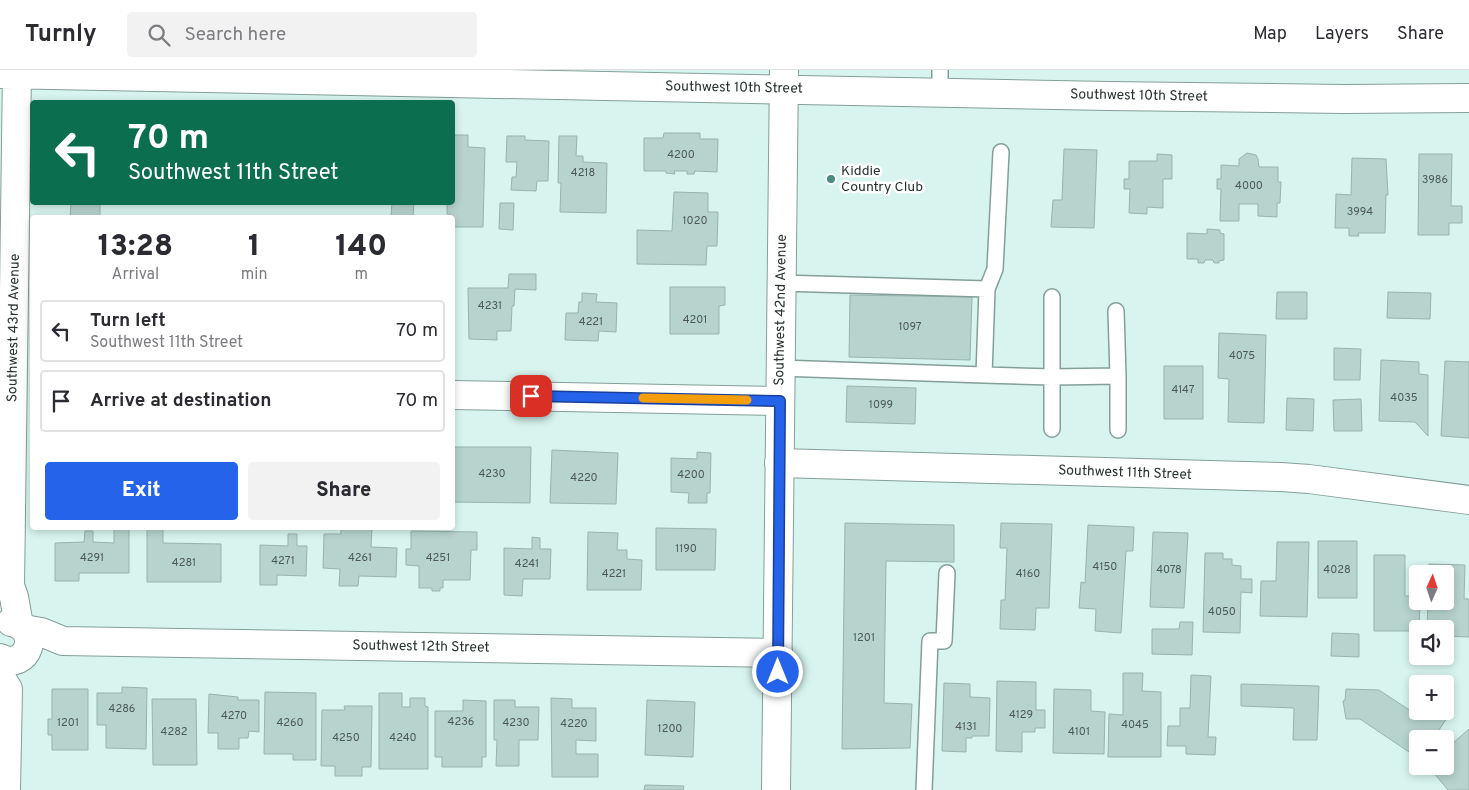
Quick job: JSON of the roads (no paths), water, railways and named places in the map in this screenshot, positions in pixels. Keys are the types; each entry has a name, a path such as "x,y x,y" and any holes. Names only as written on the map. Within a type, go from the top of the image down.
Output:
{"street":[{"name":"Southwest 10th Street","path":"12,73 940,81 1325,99 1469,98"},
{"name":"Southwest 43rd Avenue","path":"6,790 11,647 5,596 10,586 15,387 12,73"},
{"name":"Southwest 42nd Avenue","path":"776,790 784,80"},
{"path":"455,395 780,401"},
{"name":"Southwest 11th Street","path":"779,463 1309,479 1469,500"},
{"name":"Southwest 12th Street","path":"11,647 41,632 63,641 778,653"}],"lane":[{"path":"984,375 987,289 995,268 1001,152"},
{"path":"781,283 987,289"},
{"path":"1052,298 1052,429"},
{"path":"1116,311 1118,430"},
{"path":"780,368 984,375 1118,376"},
{"path":"924,790 930,641 944,642 947,573"}],"place":[{"name":"Kiddie Country Club","path":"831,179"}]}
